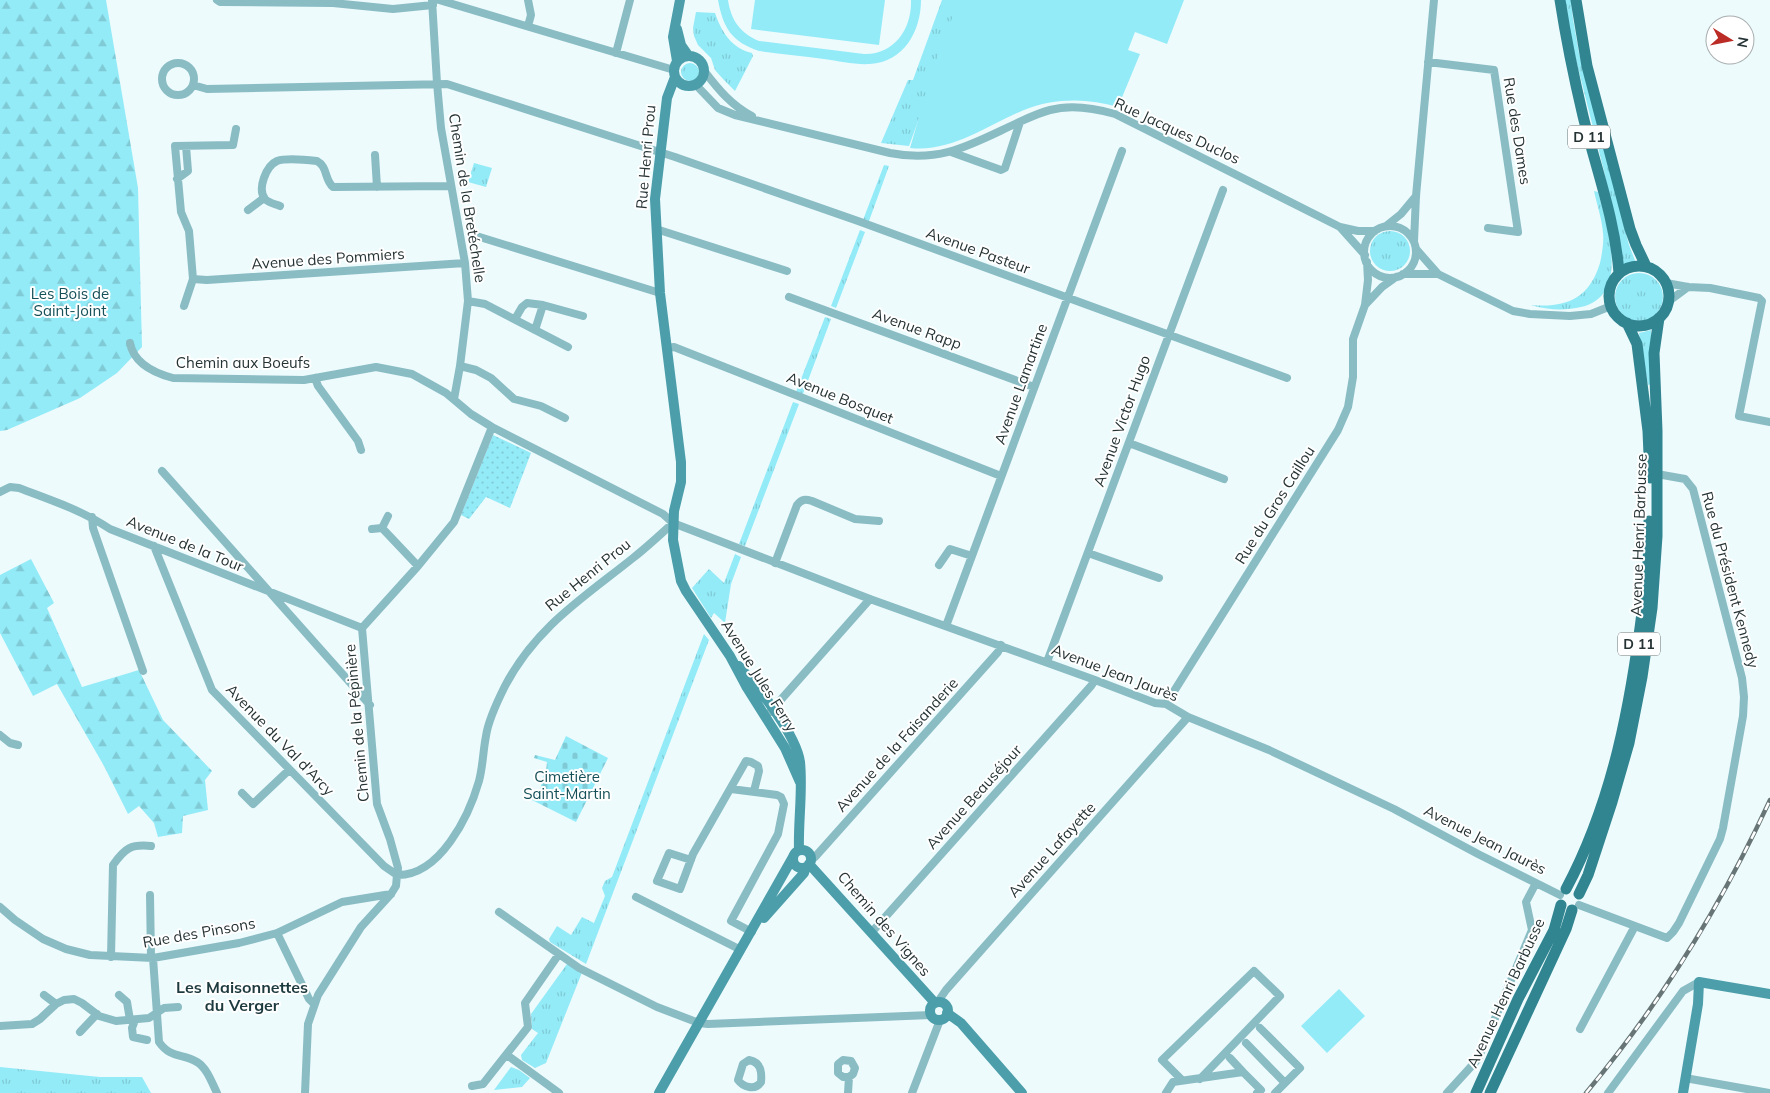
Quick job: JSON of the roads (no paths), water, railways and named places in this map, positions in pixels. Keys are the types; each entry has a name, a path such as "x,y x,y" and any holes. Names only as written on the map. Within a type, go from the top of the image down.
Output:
{"main road":[{"name":"D 11","path":"1560,0 1565,34 1583,117 1614,227 1619,273"},
{"name":"D 11","path":"1576,0 1587,66 1630,229 1646,266"},
{"path":"1646,266 1661,275 1669,292 1669,301 1666,310 1660,318 1644,326 1635,326 1627,323 1614,313 1609,297 1610,288 1619,273 1628,268 1646,266"},
{"name":"Avenue Henri Barbusse","path":"1490,1093 1577,903 1588,875 1629,743 1642,677 1655,580 1657,431 1654,353 1660,318"},
{"name":"Avenue Henri Barbusse","path":"1476,1093 1518,999 1554,930 1562,896 1579,865 1600,812 1620,742 1637,656 1648,574 1651,489 1648,431 1637,344 1627,323"},
{"path":"1562,896 1575,890 1577,903"},
{"name":"Avenue Henri Barbusse","path":"1562,896 1566,909 1577,903"}],"street":[{"path":"217,0 220,2 333,2 393,9 435,2 528,26 676,69"},
{"path":"528,0 531,15 528,26"},
{"path":"616,53 630,0"},
{"name":"Rue Henri Prou","path":"397,875 407,875 421,870 435,858 456,834 478,783 483,762 486,734 502,694 522,659 540,636 568,608 635,557 673,523 681,482 681,462 660,293 655,198 667,98 676,69 673,38 680,0"},
{"path":"1400,275 1413,263 1416,196 1434,0"},
{"name":"Chemin de la Bretéchelle","path":"435,2 437,83 441,128 465,264 468,301 454,399"},
{"name":"Rue Henri Prou","path":"676,24 681,45 688,55"},
{"path":"688,55 698,58 704,66 705,72 702,80 691,85 681,84 676,69 688,55"},
{"path":"179,62 185,64 193,73 193,85 189,91 183,94 168,92 162,80 166,67 172,63 179,62"},
{"name":"Rue des Dames","path":"1428,62 1494,70 1518,232 1488,228"},
{"name":"Rue Jacques Duclos","path":"705,72 715,86 735,105 744,112 763,121"},
{"name":"Avenue Pasteur","path":"193,85 207,90 448,84 660,152 858,221 1287,378"},
{"name":"Rue Henri Prou","path":"667,98 691,85"},
{"name":"Rue Jacques Duclos","path":"691,85 718,108 735,115 897,154 923,156 951,152 1051,109 1076,106 1115,114 1340,228 1375,231 1386,226 1403,229 1438,274 1513,311 1530,314 1570,316 1591,314 1611,306"},
{"path":"951,152 1001,170 1005,168 1020,122"},
{"path":"184,306 193,279 189,231 181,212 174,146 233,145 236,129"},
{"path":"177,179 188,170 186,146"},
{"name":"Avenue Lamartine","path":"946,626 1122,150"},
{"path":"375,154 377,187"},
{"path":"280,206 264,198 262,190 264,179 273,164 279,160 317,161 323,164 326,169 328,182 333,187 450,186"},
{"name":"Avenue Victor Hugo","path":"1047,662 1223,190"},
{"path":"1386,226 1401,214 1416,196"},
{"path":"248,210 264,198"},
{"name":"Rue Jacques Duclos","path":"1340,228 1366,258 1370,268 1382,276 1438,274"},
{"path":"656,229 788,271"},
{"path":"1366,258 1367,241 1375,231"},
{"path":"470,234 660,293"},
{"name":"Rue du Gros Caillou","path":"1166,704 1338,430 1348,407 1352,377 1353,339 1365,305 1368,280 1366,258"},
{"name":"Avenue des Pommiers","path":"193,279 206,280 465,264"},
{"name":"Rue du Gros Caillou","path":"1365,305 1382,288 1400,275"},
{"path":"1666,283 1710,288 1759,298 1762,301 1739,416 1770,422"},
{"path":"1669,301 1688,287"},
{"name":"Avenue Rapp","path":"789,297 1034,387"},
{"path":"468,301 485,304 568,347"},
{"path":"515,319 522,307 527,303 544,304 583,316"},
{"path":"535,330 544,304"},
{"name":"Chemin aux Boeufs","path":"130,343 132,351 147,367 155,373 173,378 288,380 315,378 376,367 412,374 446,393 471,414 492,427"},
{"name":"Avenue Bosquet","path":"668,348 674,347 1001,476"},
{"path":"460,366 476,370 491,378 514,399 541,406 565,418"},
{"path":"315,378 318,386 358,441 361,450"},
{"name":"Avenue Jean Jaurès","path":"492,427 663,514 673,523 870,599 1155,703 1166,704 1188,717 1269,750 1384,804 1562,896"},
{"name":"Chemin de la Pépinière","path":"397,875 398,868 390,839 377,804 362,628 418,566 454,522 492,427"},
{"path":"1129,443 1224,479"},
{"path":"162,471 370,706"},
{"name":"Rue du Président Kennedy","path":"1577,903 1667,938 1673,932 1686,908 1720,839 1723,828 1743,716 1744,697 1738,660 1693,489 1685,479 1657,474"},
{"name":"Avenue de la Tour","path":"0,492 10,487 19,488 74,508 110,529 362,628"},
{"path":"776,563 800,500 812,501 855,519 879,521"},
{"path":"382,528 388,516"},
{"path":"92,517 93,528 143,671"},
{"name":"Avenue Jules Ferry","path":"673,523 674,550 681,581 730,656 752,681 769,713 796,747 800,761 796,854"},
{"path":"382,528 418,566"},
{"path":"372,529 382,528"},
{"name":"Avenue du Val d'Arcy","path":"154,546 212,690 384,866 397,875"},
{"path":"939,565 950,549 972,556"},
{"path":"1088,553 1159,578"},
{"path":"769,713 870,599"},
{"name":"Avenue de la Faisanderie","path":"809,863 998,652 1000,645"},
{"name":"Avenue Beauséjour","path":"871,933 1095,680"},
{"name":"Avenue Lafayette","path":"936,1003 1188,717"},
{"path":"0,735 10,743 18,745"},
{"path":"691,860 669,853 657,881 680,889 691,860 746,761 758,766 759,772 754,791"},
{"path":"242,793 253,804 289,770"},
{"path":"731,790 777,794 782,797 784,804 778,834 731,921 752,932"},
{"path":"111,957 113,865 128,848 137,845 151,846"},
{"path":"659,1093 796,854 806,851 810,855 809,863 804,873 752,932"},
{"path":"796,854 794,863 798,867 809,863"},
{"name":"Chemin des Vignes","path":"809,863 936,1003 945,1005 939,1016"},
{"path":"305,1093 306,1038 314,1004 321,989 361,927 391,894 396,886 397,875"},
{"path":"1447,1093 1478,1060 1532,930 1526,902 1536,882"},
{"path":"277,933 342,902 391,894"},
{"path":"150,896 152,958 159,1042 165,1051 198,1063 203,1068 217,1093"},
{"path":"636,897 741,950"},
{"name":"Rue des Pinsons","path":"2,911 43,939 66,949 90,955 111,957 152,958 239,943 277,933 309,999 314,1004"},
{"path":"499,912 579,968 657,1007 698,1023 939,1016"},
{"path":"1580,1029 1635,926"},
{"path":"472,1086 483,1084 528,1027 525,1003 559,954"},
{"path":"1182,1080 1162,1060 1254,971 1280,996 1200,1079"},
{"path":"1608,1093 1683,990 1699,982 1770,994"},
{"path":"1683,1093 1698,1004 1699,982"},
{"path":"44,995 56,1004"},
{"path":"119,995 127,1002 133,1020 134,1037 147,1040"},
{"path":"0,1026 32,1024 56,1004 64,1000 74,999 97,1014 116,1020 149,1018 164,1008 178,1007"},
{"path":"936,1003 930,1010 939,1016 961,1023 1022,1093"},
{"path":"80,1032 97,1014"},
{"path":"912,1093 939,1016"},
{"path":"1260,1028 1300,1068 1275,1093"},
{"path":"1246,1043 1285,1083"},
{"path":"507,1054 559,1093"},
{"path":"1230,1058 1261,1092"},
{"path":"653,1093 674,1065"},
{"path":"1166,1093 1173,1082 1243,1072"},
{"path":"848,1093 849,1077"},
{"path":"1685,1078 1769,1093"}],"railway":[{"path":"1586,1093 1640,1024 1688,952 1731,878 1770,800"}],"district":[{"name":"Les Maisonnettes du Verger","path":"242,996"}],"park label":[{"name":"Les Bois de Saint-Joint","path":"70,302"},
{"name":"Cimetière Saint-Martin","path":"567,786"}]}
